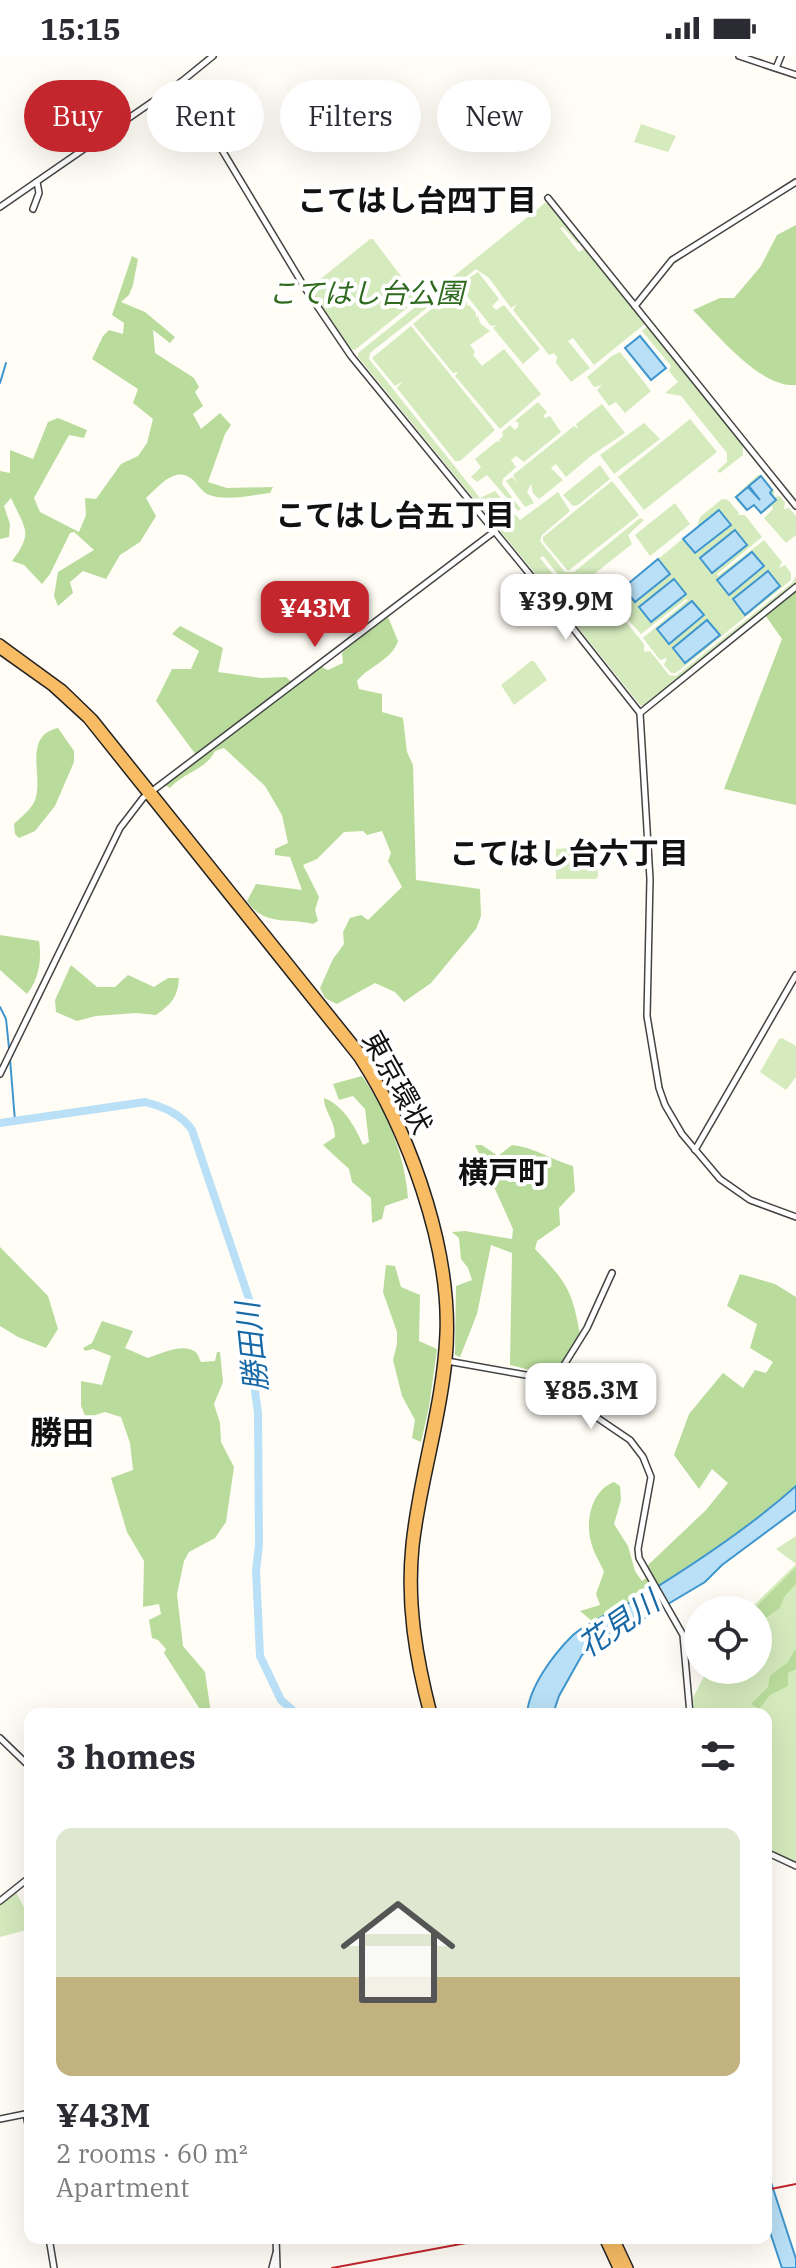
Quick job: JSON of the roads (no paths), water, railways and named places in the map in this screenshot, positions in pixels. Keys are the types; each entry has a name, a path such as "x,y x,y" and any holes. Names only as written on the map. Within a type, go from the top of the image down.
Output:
{"highway":[{"name":"東京環状","path":"0,643 81,705 150,792 342,1037 386,1104 411,1165 436,1256 444,1303 445,1360 413,1522 408,1576 412,1643 428,1708"},
{"name":"東京環状","path":"0,650 67,700 150,792"},
{"path":"609,2244 620,2268"},
{"path":"620,2244 631,2268"}],"street":[{"path":"183,80 213,56"},
{"path":"739,56 796,75"},
{"path":"776,68 781,56"},
{"path":"0,207 147,106"},
{"path":"223,152 305,288 351,356 640,713 650,879 648,1027 654,1067 665,1105 695,1150 720,1179 758,1203 796,1217"},
{"path":"33,209 39,193 37,182"},
{"path":"635,306 672,260 796,182"},
{"path":"548,198 796,506"},
{"path":"0,1074 120,828 150,792 495,531"},
{"path":"640,713 796,587"},
{"path":"695,1150 796,975"},
{"path":"551,1386 587,1328 612,1273"},
{"path":"445,1360 537,1377 626,1436 648,1467 651,1485 638,1549 642,1568 685,1643 690,1708"},
{"path":"0,1738 24,1761"},
{"path":"772,1855 796,1866"},
{"path":"0,1901 24,1882"},
{"path":"0,2119 24,2115"},
{"path":"50,2244 54,2268"},
{"path":"275,2268 277,2244"}],"water":[{"path":"640,336 666,368 651,380 625,348"},
{"path":"761,476 776,500 761,513 754,505 747,510 736,497 748,487 760,500 749,486"},
{"path":"719,510 731,525 695,553 683,539"},
{"path":"735,530 747,545 712,573 700,558"},
{"path":"752,552 764,566 729,595 717,580"},
{"path":"658,559 670,574 635,602 623,588"},
{"path":"768,571 780,586 745,615 733,599"},
{"path":"674,579 686,594 651,622 639,607"},
{"path":"692,601 704,615 669,644 657,629"},
{"path":"707,620 720,635 685,663 673,648"},
{"name":"花見川","path":"796,1486 796,1510 722,1565 705,1582 582,1655 555,1708 528,1708 543,1672 572,1636 647,1593 761,1516"},
{"path":"772,2185 796,2259 796,2268 782,2268 772,2238"}],"waterway":[{"path":"0,383 6,363"},
{"path":"0,1007 6,1019 9,1048"},
{"path":"10,1059 15,1121"},
{"name":"勝田川","path":"0,1123 145,1102 172,1112 192,1130 250,1302 252,1369 258,1413 259,1545 256,1570 260,1656 281,1700 290,1708"}],"railway":[{"path":"772,2189 796,2184"},
{"path":"332,2268 461,2244"}],"district":[{"name":"こてはし台四丁目","path":"417,199"},
{"name":"こてはし台五丁目","path":"395,514"},
{"name":"こてはし台六丁目","path":"569,852"},
{"name":"横戸町","path":"503,1171"},
{"name":"勝田","path":"62,1432"}],"park label":[{"name":"こてはし台公園","path":"366,292"}]}
